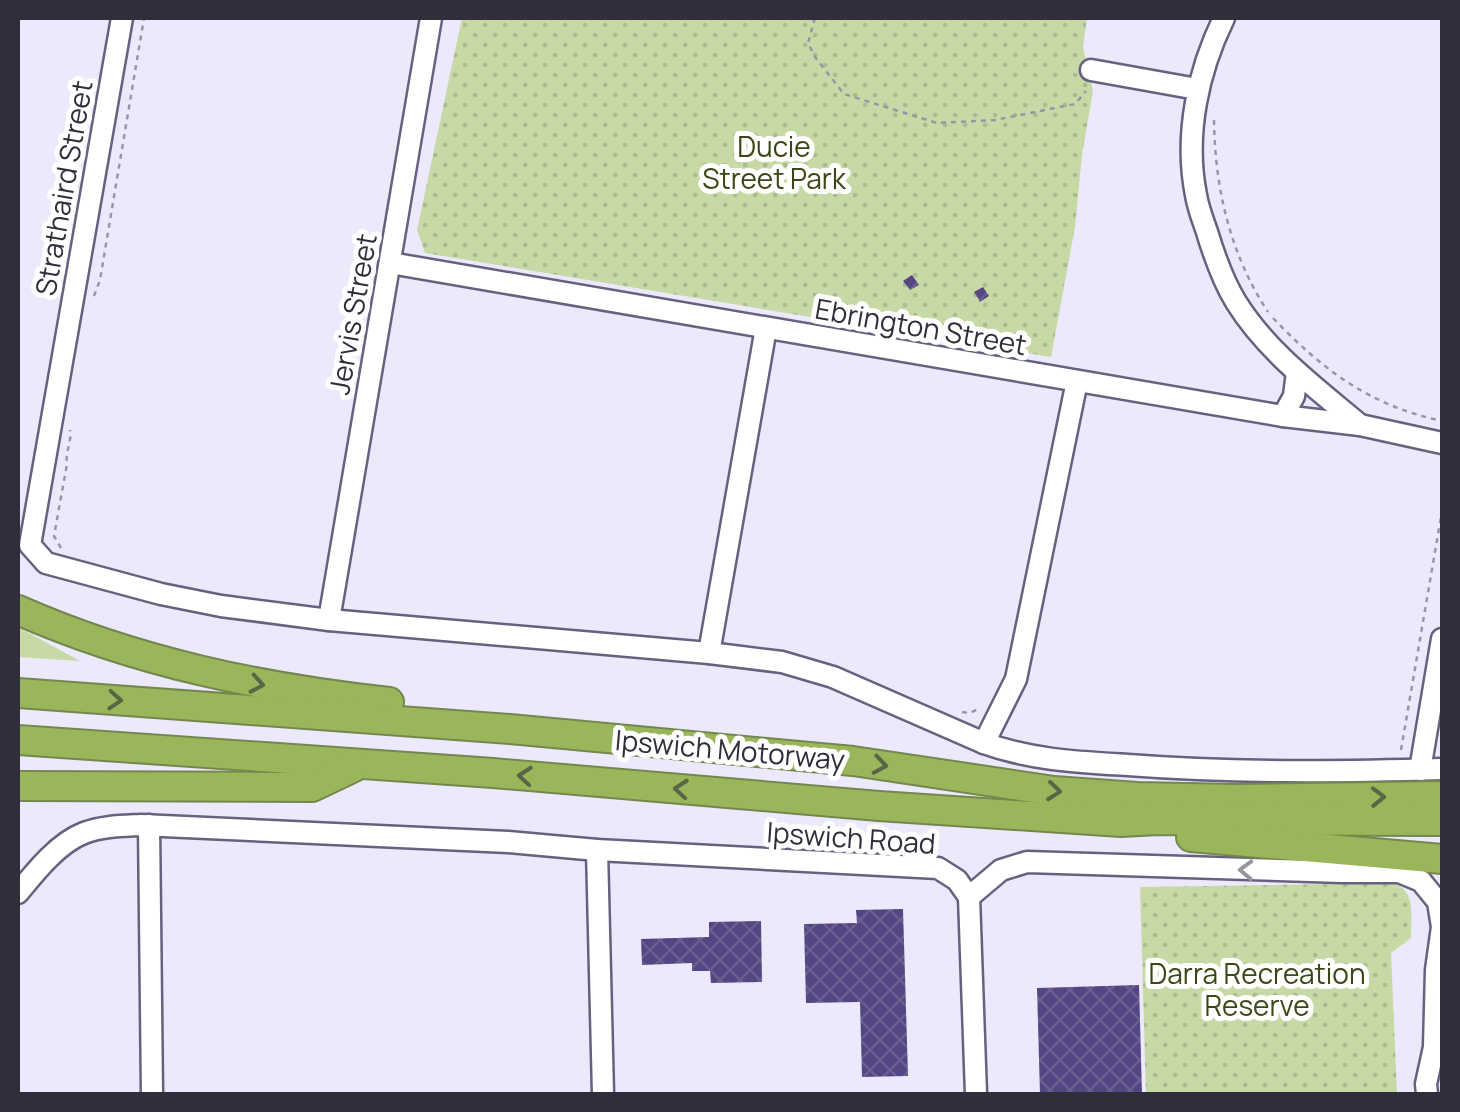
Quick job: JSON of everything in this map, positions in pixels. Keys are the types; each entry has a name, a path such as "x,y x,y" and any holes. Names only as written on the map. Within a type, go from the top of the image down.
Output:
{"highway":[{"path":"18,610 126,650 228,678 338,696 487,713 510,729"},
{"name":"Ipswich Motorway","path":"18,693 510,729 852,761 1071,792 1137,797 1442,796"},
{"name":"Ipswich Motorway","path":"18,740 1121,822 1442,821"},
{"path":"18,786 312,786 359,764"},
{"path":"1121,822 1165,834 1442,859"}],"street":[{"name":"Strathaird Street","path":"122,18 30,545 46,563 160,594 329,620"},
{"name":"Jervis Street","path":"329,620 431,18"},
{"path":"1224,18 1210,46 1198,90 1192,148 1196,194 1213,254 1236,302 1270,345 1360,425"},
{"path":"1090,70 1198,90"},
{"name":"Ebrington Street","path":"390,262 1442,442"},
{"path":"709,653 766,328"},
{"path":"1283,416 1294,396 1297,372"},
{"path":"984,743 1016,679 1077,381"},
{"path":"329,620 782,662 833,677 984,743 1048,760 1200,771 1442,769"},
{"path":"1420,770 1442,639"},
{"path":"145,825 152,1094"},
{"name":"Ipswich Road","path":"18,893 52,856 80,834 107,826 145,825 938,868 957,880 969,897"},
{"path":"597,850 603,1094"},
{"path":"976,1094 969,897 1001,870 1027,862 1399,872 1421,881 1438,902 1442,927 1427,1094"},
{"path":"1434,1047 1442,1073"}],"path":[{"path":"88,305 100,280 144,18"},
{"path":"815,18 808,43 844,94 936,123 995,120 1075,104 1086,91 1090,70"},
{"path":"1215,110 1216,173 1225,217 1252,288 1271,316 1307,354 1339,378 1382,402 1442,422"},
{"path":"59,547 54,536 70,443 69,426"},
{"path":"1394,756 1404,741 1442,511"},
{"path":"953,712 970,713 988,704"}],"green space":[{"name":"Ducie Street Park","path":"462,18 1087,18 1083,47 1093,91 1075,227 1051,357 425,253 417,230"},
{"path":"18,627 80,661 18,657"},
{"name":"Darra Recreation Reserve","path":"1390,883 1405,890 1411,912 1411,938 1391,953 1397,1094 1146,1094 1140,887"}],"building":[{"path":"912,275 919,285 910,290 903,281"},
{"path":"983,287 989,296 980,302 974,292"},
{"path":"903,909 908,1076 862,1077 860,1002 806,1003 804,924 857,923 856,910"},
{"path":"761,921 762,982 711,983 710,971 692,971 692,963 642,965 641,939 709,937 709,922"},
{"path":"1139,985 1142,1094 1040,1094 1037,988"}]}
